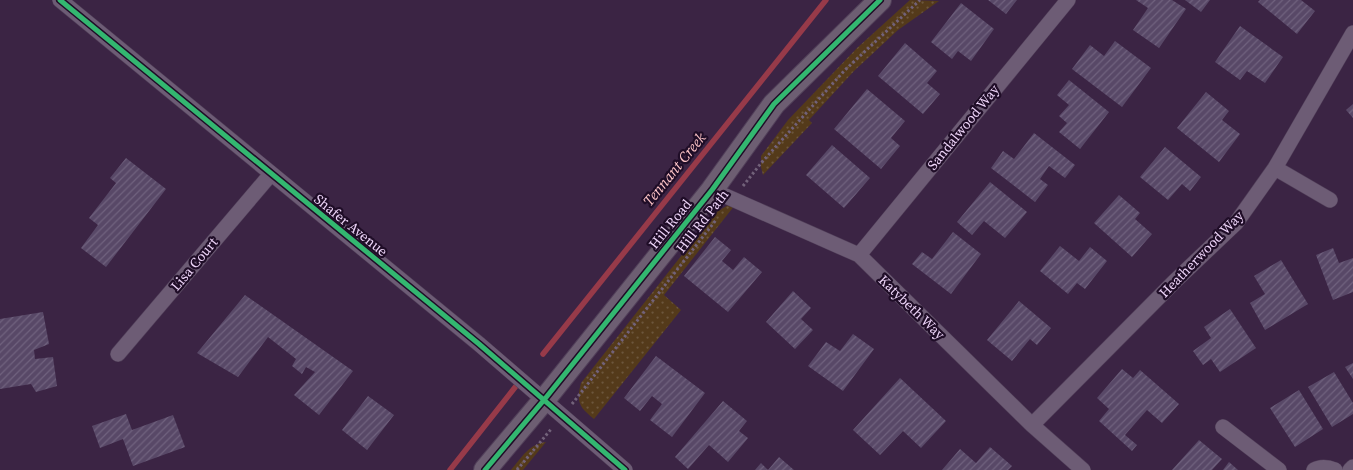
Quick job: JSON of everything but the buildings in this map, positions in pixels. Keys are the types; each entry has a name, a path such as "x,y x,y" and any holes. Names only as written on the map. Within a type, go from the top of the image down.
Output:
{"main road":[{"name":"Hill Road","path":"485,470 544,400 712,190 774,104 880,0"}],"street":[{"name":"Shafer Avenue","path":"60,0 479,344 625,470"},
{"name":"Sandalwood Way","path":"859,255 1068,0"},
{"name":"Heatherwood Way","path":"1032,425 1236,222 1275,168 1353,33"},
{"path":"1275,168 1330,200"},
{"name":"Lisa Court","path":"118,354 271,174"},
{"name":"Katybeth Way","path":"712,190 859,255 1032,425 1083,470"},
{"path":"1222,427 1278,470"},
{"path":"1314,470 1327,467 1335,470"},
{"path":"1350,470 1353,467"}],"path":[{"path":"517,470 554,425"}],"shaded area":[{"path":"910,0 939,1 898,30 854,71 809,120 812,123 763,175 761,156 788,120 857,48"},
{"path":"728,205 735,205 664,295 681,310 594,419 580,404 581,383 715,213"},
{"path":"546,442 523,470 511,470 530,448"}],"waterway":[{"name":"Tennant Creek","path":"543,354 826,0"},
{"name":"Tennant Creek","path":"450,470 520,381"}],"cycle path":[{"path":"60,0 479,344 625,470"},
{"name":"Hill Rd Path","path":"485,470 544,400 712,190 774,104 880,0"}]}
